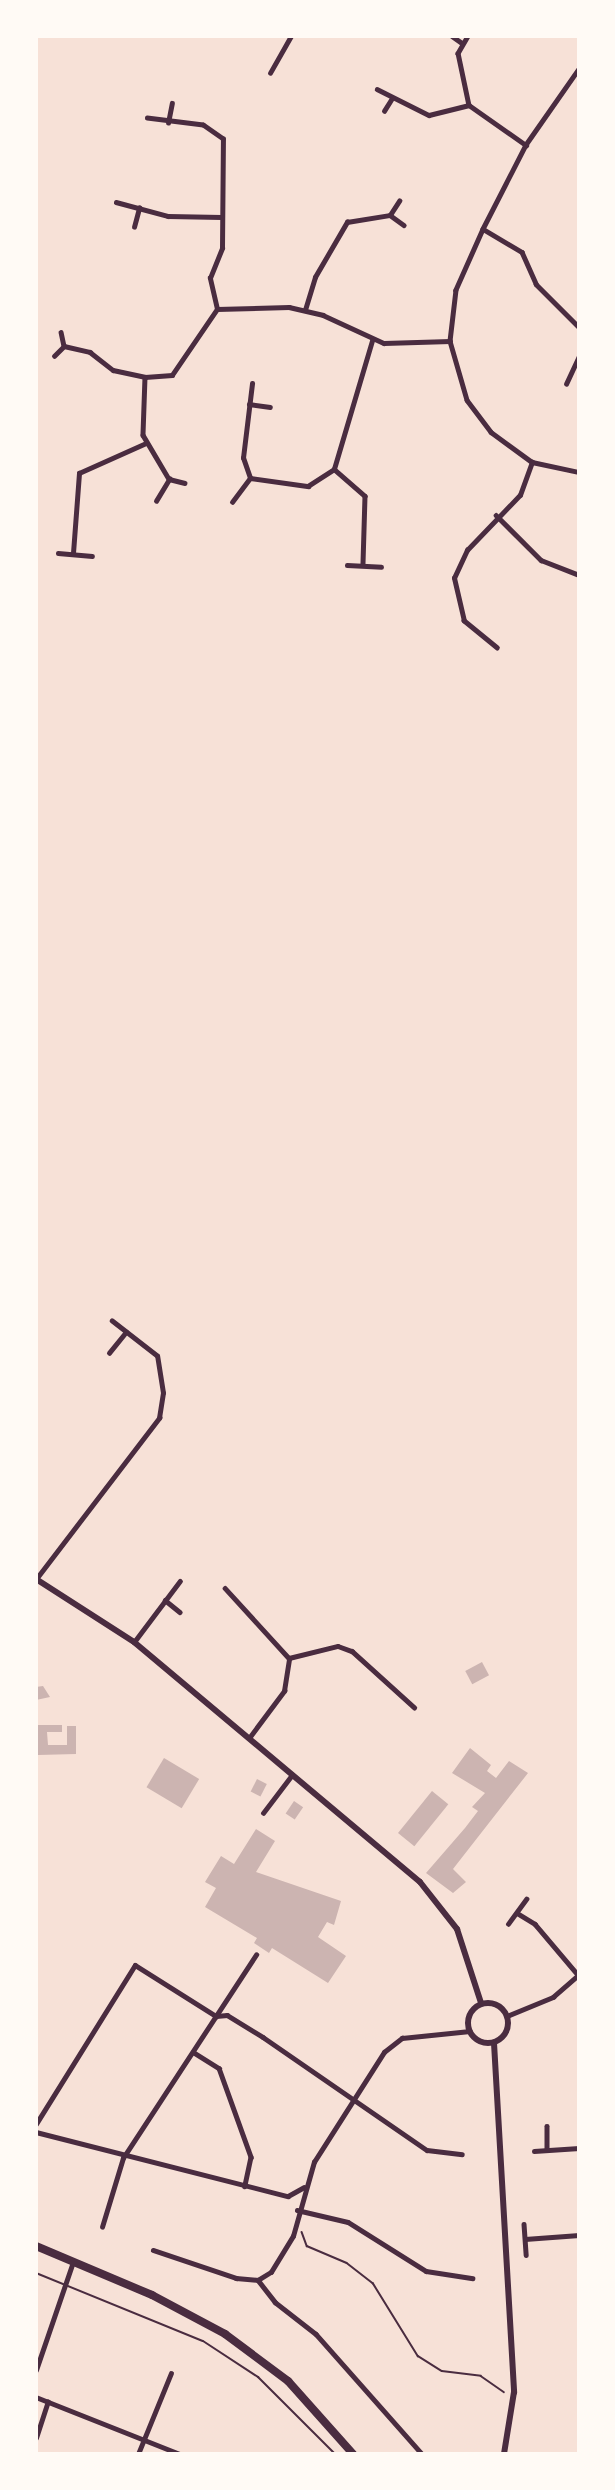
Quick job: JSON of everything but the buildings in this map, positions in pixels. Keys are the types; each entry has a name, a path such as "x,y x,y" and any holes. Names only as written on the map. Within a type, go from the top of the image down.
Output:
{"main road":[{"path":"36,2246 73,2261 225,2334 288,2381 353,2454"}],"street":[{"path":"270,73 291,36"},
{"path":"452,36 462,43"},
{"path":"468,36 462,43 460,73 469,105 526,145"},
{"path":"579,69 526,145 483,229 456,290 450,341 458,379 478,417 532,462 579,472"},
{"path":"377,89 429,115 469,105"},
{"path":"384,111 392,98"},
{"path":"168,123 172,103"},
{"path":"64,346 90,352 113,370 145,377 180,368 217,309 210,278 222,248 223,139 210,127 168,123 147,118"},
{"path":"390,215 399,201"},
{"path":"116,202 168,216 221,217"},
{"path":"134,227 139,208"},
{"path":"306,310 315,277 347,222 390,215 404,225"},
{"path":"483,229 522,252 536,284 579,327"},
{"path":"217,309 306,310 372,340 450,341"},
{"path":"61,332 64,346"},
{"path":"250,478 308,486 334,469 358,404 372,340"},
{"path":"54,356 64,346"},
{"path":"566,384 579,356"},
{"path":"145,377 146,443 168,479 185,483"},
{"path":"250,478 243,458 252,384"},
{"path":"249,404 270,407"},
{"path":"73,553 79,473 146,443"},
{"path":"497,648 464,621 454,589 466,550 496,515 519,495 532,462"},
{"path":"334,469 365,496 363,565"},
{"path":"232,502 250,478"},
{"path":"156,501 168,479"},
{"path":"496,515 541,560 579,575"},
{"path":"58,553 93,556"},
{"path":"346,565 381,567"},
{"path":"112,1321 157,1356 163,1368 159,1418 36,1579 134,1642 378,1844 445,1909 468,1953 481,2003"},
{"path":"109,1353 126,1332"},
{"path":"134,1642 180,1581"},
{"path":"225,1588 258,1618 289,1658 284,1691 249,1738"},
{"path":"165,1599 180,1612"},
{"path":"289,1658 338,1646 352,1651 414,1707"},
{"path":"263,1813 292,1775"},
{"path":"508,1924 526,1899"},
{"path":"507,2016 553,1997 579,1975 536,1924 517,1913"},
{"path":"102,2227 123,2158 256,1955"},
{"path":"36,2124 135,1965 216,2016 227,2015 354,2097 427,2150 462,2154"},
{"path":"481,2003 499,2006 507,2016 505,2033 494,2043"},
{"path":"470,2031 469,2018 481,2003"},
{"path":"258,2280 288,2250 297,2210 306,2185 354,2097 384,2052 402,2038 470,2031 494,2043"},
{"path":"494,2043 514,2392 504,2454"},
{"path":"193,2052 219,2068 251,2157 245,2186"},
{"path":"547,2126 547,2150"},
{"path":"36,2132 123,2158 288,2196 306,2185"},
{"path":"534,2151 579,2148"},
{"path":"297,2210 348,2222 426,2271 472,2278"},
{"path":"524,2224 526,2255"},
{"path":"525,2238 579,2235"},
{"path":"153,2250 236,2278 258,2280 275,2302 316,2334 422,2454"},
{"path":"36,2370 73,2261"},
{"path":"138,2454 171,2373"},
{"path":"36,2397 180,2454"},
{"path":"36,2438 48,2402"}],"lane":[{"path":"36,2273 202,2341 258,2377 335,2454"}],"path":[{"path":"305,2211 302,2231 307,2246 347,2263 373,2283 418,2356 442,2371 481,2376 506,2392"}]}
